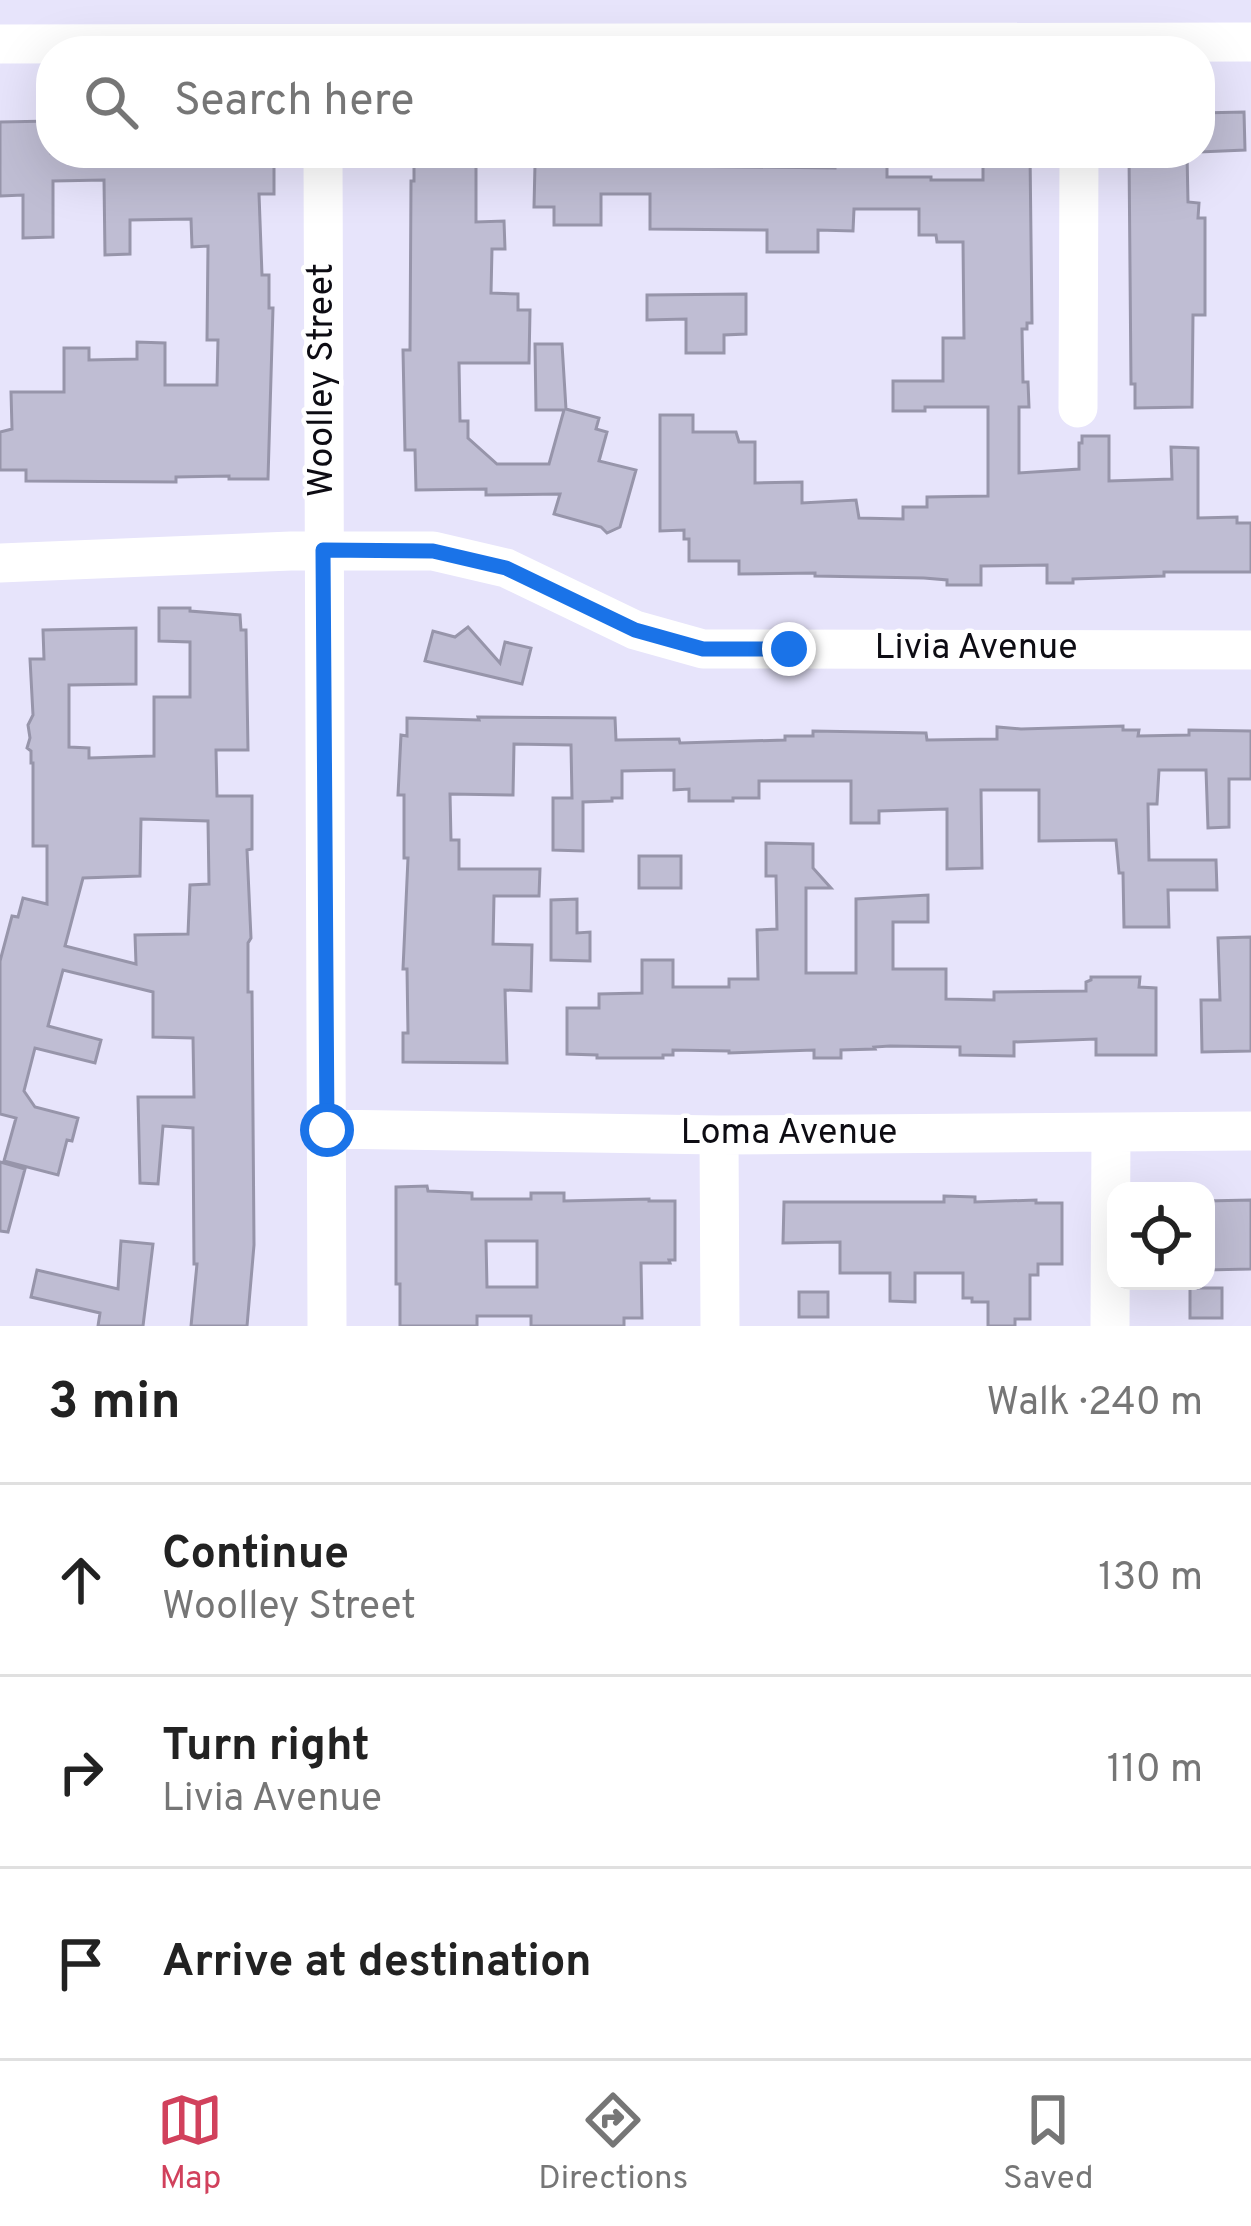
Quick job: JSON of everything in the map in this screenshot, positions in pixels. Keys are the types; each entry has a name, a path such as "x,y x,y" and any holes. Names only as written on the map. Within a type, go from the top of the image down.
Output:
{"street":[{"path":"1215,43 1251,42"},
{"path":"0,44 36,44"},
{"name":"Woolley Street","path":"323,168 327,1326"},
{"path":"1078,407 1079,168"},
{"name":"Livia Avenue","path":"0,563 323,550 433,551 506,568 635,630 703,649 1251,650"},
{"name":"Loma Avenue","path":"327,1130 719,1135 1251,1131"},
{"path":"1110,1326 1111,1132"},
{"path":"719,1135 720,1326"}],"building":[{"path":"1244,112 1245,150 1215,151 1215,113"},
{"path":"36,121 36,168 274,168 274,194 259,194 262,275 269,275 269,308 273,308 268,479 26,481 26,470 0,470 0,432 12,429 11,392 64,392 64,348 89,348 89,360 137,359 137,342 165,343 165,385 217,385 218,340 207,340 208,246 192,247 191,219 130,220 130,254 105,255 104,180 53,181 53,237 23,238 23,195 0,196 0,122"},
{"path":"414,168 476,168 476,222 504,221 505,249 492,249 491,293 518,294 518,310 530,310 529,363 459,363 460,421 468,421 468,438 497,464 549,464 564,410 536,410 535,344 562,344 566,409 599,418 596,429 607,432 599,461 636,470 620,527 607,533 601,527 554,514 560,494 416,490 415,450 405,450 403,350 410,350"},
{"path":"535,168 887,168 887,177 983,180 983,168 1030,168 1032,323 1022,329 1023,382 1028,382 1029,407 1019,407 1019,473 1079,469 1082,436 1109,436 1109,481 1172,479 1171,447 1198,448 1198,518 1237,517 1237,523 1251,523 1251,572 1164,572 1164,576 1047,583 1047,565 981,566 981,585 947,585 947,580 924,578 739,574 739,561 689,561 684,530 660,531 660,415 693,415 693,432 736,432 739,442 755,442 755,483 802,482 802,503 856,500 859,518 903,519 903,507 927,507 927,497 988,496 988,407 893,411 893,381 943,381 943,338 964,338 963,242 937,242 936,235 919,235 919,209 854,209 853,231 818,230 818,252 767,252 767,230 650,229 650,194 601,194 601,225 554,225 554,207 534,207"},
{"path":"1129,168 1187,168 1188,202 1199,203 1198,218 1205,218 1205,315 1193,315 1192,407 1135,408 1135,384 1131,384"},
{"path":"746,294 746,334 724,335 724,353 686,353 686,319 647,320 647,295"},
{"path":"159,608 240,615 241,630 246,630 248,750 216,750 217,796 252,796 252,849 247,850 254,1245 247,1326 191,1326 197,1264 193,1128 163,1126 158,1184 140,1183 138,1097 194,1097 193,1038 153,1037 153,992 63,970 48,1026 101,1040 95,1063 35,1048 24,1091 35,1107 78,1118 72,1141 67,1140 58,1175 4,1161 16,1118 0,1114 0,961 12,916 18,917 23,898 47,904 47,846 33,846 33,763 27,748 33,715 30,659 44,659 43,630 136,628 136,684 69,685 69,747 89,748 89,758 154,756 154,697 190,697 190,642 159,641","holes":["141,819 208,821 209,884 190,885 188,934 135,935 136,964 65,946 83,878 140,876"]},
{"path":"468,627 500,663 505,642 531,648 522,684 425,661 433,631 455,637"},
{"path":"407,718 615,718 616,740 679,739 680,743 785,740 785,736 813,736 813,731 926,733 927,740 997,739 997,727 1123,726 1123,730 1139,730 1138,736 1189,735 1189,730 1251,731 1251,779 1229,779 1229,827 1208,828 1206,770 1159,770 1157,804 1148,804 1149,860 1216,860 1217,890 1168,890 1169,927 1124,927 1123,873 1119,873 1116,840 1039,841 1039,790 981,790 982,868 947,869 947,809 879,811 879,823 851,823 851,781 759,781 759,798 689,801 689,789 674,790 674,770 622,771 622,798 583,802 583,851 553,850 553,798 572,798 571,745 514,744 513,795 450,794 451,840 459,840 459,869 540,869 539,896 494,896 493,944 532,945 531,991 505,990 507,1063 403,1062 403,1033 408,1033 407,969 403,969 408,858 404,858 404,795 398,795 401,735 407,736"},
{"path":"766,843 813,844 813,868 831,888 806,888 806,973 856,973 856,899 928,895 928,922 893,922 893,969 946,969 946,999 994,1000 994,992 1086,991 1091,977 1140,977 1139,987 1156,988 1156,1055 1096,1055 1096,1039 1014,1042 1014,1056 960,1055 960,1047 890,1046 841,1050 841,1058 814,1058 814,1050 673,1050 673,1055 663,1058 567,1054 567,1008 599,1008 599,994 642,993 642,960 673,960 673,987 729,987 729,979 758,979 757,930 777,929 776,876 766,876"},
{"path":"639,856 681,856 681,888 639,888"},
{"path":"577,899 577,933 590,932 590,961 551,960 551,900"},
{"path":"1251,937 1251,1051 1202,1052 1201,1000 1220,1000 1218,938"},
{"path":"0,1162 25,1169 8,1232 0,1231"},
{"path":"396,1187 472,1193 472,1199 531,1199 531,1193 564,1193 564,1201 675,1201 675,1260 641,1263 642,1318 624,1318 624,1326 531,1326 531,1316 477,1316 477,1326 400,1326","holes":["486,1241 537,1241 537,1287 487,1287"]},
{"path":"944,1196 975,1197 975,1202 1062,1203 1062,1264 1038,1264 1038,1275 1030,1275 1030,1319 1015,1319 1015,1326 988,1326 988,1302 963,1298 963,1273 915,1273 915,1302 890,1301 890,1273 840,1273 840,1242 783,1243 784,1202 944,1202"},
{"path":"1251,1200 1251,1269 1215,1270 1215,1201"},
{"path":"121,1241 153,1244 143,1326 98,1326 100,1313 31,1297 37,1270 118,1289"},
{"path":"1222,1288 1222,1318 1190,1318 1190,1290"},
{"path":"799,1292 828,1292 828,1317 799,1317"}],"route":[{"path":"327,1130 323,550 433,551 506,568 635,630 703,649 789,649"}]}
